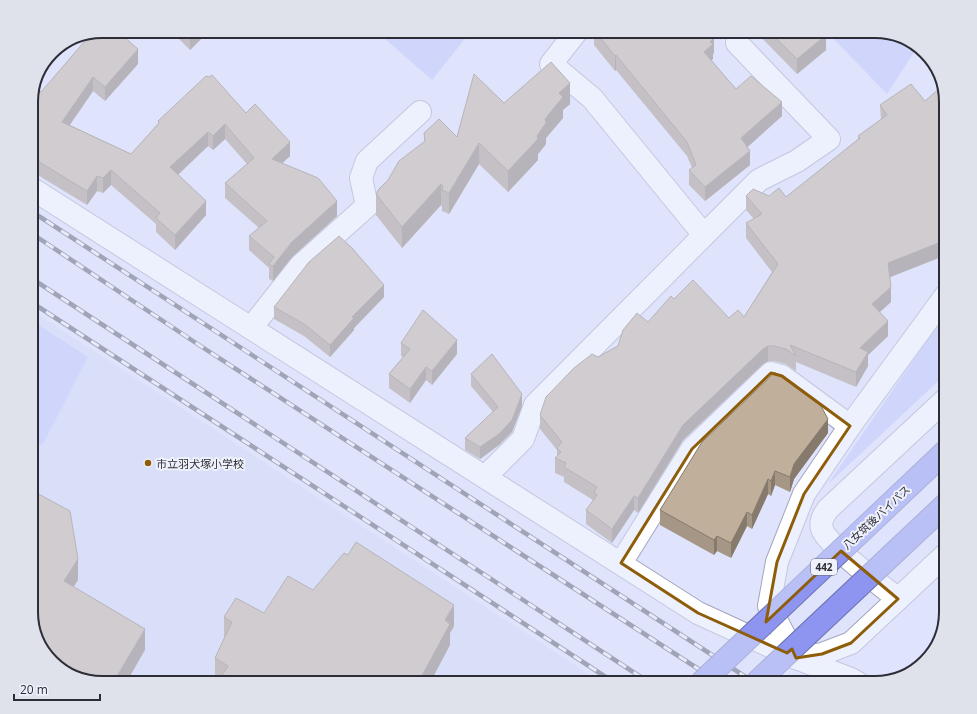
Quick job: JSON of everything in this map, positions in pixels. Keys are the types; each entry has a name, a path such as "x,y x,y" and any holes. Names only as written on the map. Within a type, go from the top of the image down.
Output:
{"highway":[{"name":"八女筑後バイパス","path":"708,676 939,458"},
{"path":"763,676 939,511"}],"street":[{"path":"571,38 551,64 592,98 704,235"},
{"path":"485,477 524,439 535,405 759,180 797,161 829,140 737,42"},
{"path":"251,328 300,266 367,206 361,178 367,161 420,112"},
{"path":"38,192 698,613 796,658 843,676"},
{"path":"796,658 769,606 777,562 804,494 850,426 939,305"},
{"path":"621,563 692,449 772,373 782,376 850,426"},
{"path":"898,600 836,547 823,531 821,519 828,509 939,406"},
{"path":"796,658 822,654 851,643 939,561"}],"highlighted area":[{"path":"771,373 782,376 850,426 804,494 777,562 766,622 841,551 898,599 851,643 822,654 796,658 792,649 787,653 698,613 621,563 692,449"}],"shaded area":[{"path":"384,38 465,38 432,80"},
{"path":"833,38 888,39 896,41 914,51 887,94"},
{"name":"市立羽犬塚小学校","path":"38,315 591,676 102,676 93,675 39,625 38,616"},
{"path":"939,323 939,381 828,484"},
{"path":"38,325 88,357 43,444 38,445"}],"building":[{"path":"102,38 125,38 138,49 105,87 93,77 62,122 131,154 159,123 158,121 206,76 209,77 212,75 246,113 255,104 290,142 272,159 318,178 337,201 292,242 273,266 269,264 274,257 249,236 267,221 225,183 254,158 225,124 213,136 208,132 170,167 206,201 175,235 156,218 160,213 111,170 103,178 97,176 87,191 38,160 38,98 39,90 41,92 86,40"},
{"path":"601,38 714,38 710,42 713,44 704,52 736,89 751,76 782,102 741,138 750,151 705,187 689,170 696,165 687,142 616,55 615,56"},
{"path":"776,38 822,38 797,59"},
{"path":"551,62 570,83 559,93 563,97 545,119 546,123 537,136 538,139 508,171 479,143 449,193 442,190 443,186 441,184 402,227 376,194 388,180 399,161 425,141 424,133 439,119 457,137 474,74 504,103"},
{"path":"911,84 925,101 938,90 939,102 939,243 888,263 891,287 872,304 888,321 860,348 868,352 856,372 790,345 796,356 786,349 774,346 768,346 763,349 683,425 638,498 634,496 612,529 586,510 597,495 594,492 597,487 564,467 566,463 555,458 561,452 557,448 562,442 540,415 546,397 574,368 592,354 598,357 618,346 623,330 637,313 648,322 671,296 674,299 693,280 729,318 738,310 744,317 778,264 746,223 762,214 746,196 753,189 769,196 779,188 786,197 860,138 858,136 887,115 880,105"},
{"path":"339,236 352,248 384,285 352,317 354,318 330,345 304,324 274,307 309,262"},
{"path":"423,310 457,340 432,371 426,367 410,389 389,374 410,349 401,343"},
{"path":"492,354 522,394 512,420 499,434 480,447 465,438 498,407 471,374"},
{"path":"775,372 821,406 828,419 794,464 790,477 775,471 771,481 768,479 752,515 747,512 731,543 717,536 714,540 660,510 702,442"},
{"path":"38,494 70,511 78,559 64,581 145,629 117,676 102,676 81,673 63,663 49,648 40,629 38,616"},
{"path":"356,542 454,605 445,620 450,624 422,676 222,676 228,666 215,658 232,622 224,617 236,598 264,613 288,576 313,590 344,553 348,555"}],"railway":[{"path":"38,216 744,676"},
{"path":"38,238 199,345 709,676"},
{"path":"38,283 639,676"},
{"path":"38,307 604,676"}],"place":[{"name":"市立羽犬塚小学校","path":"148,463"}]}
